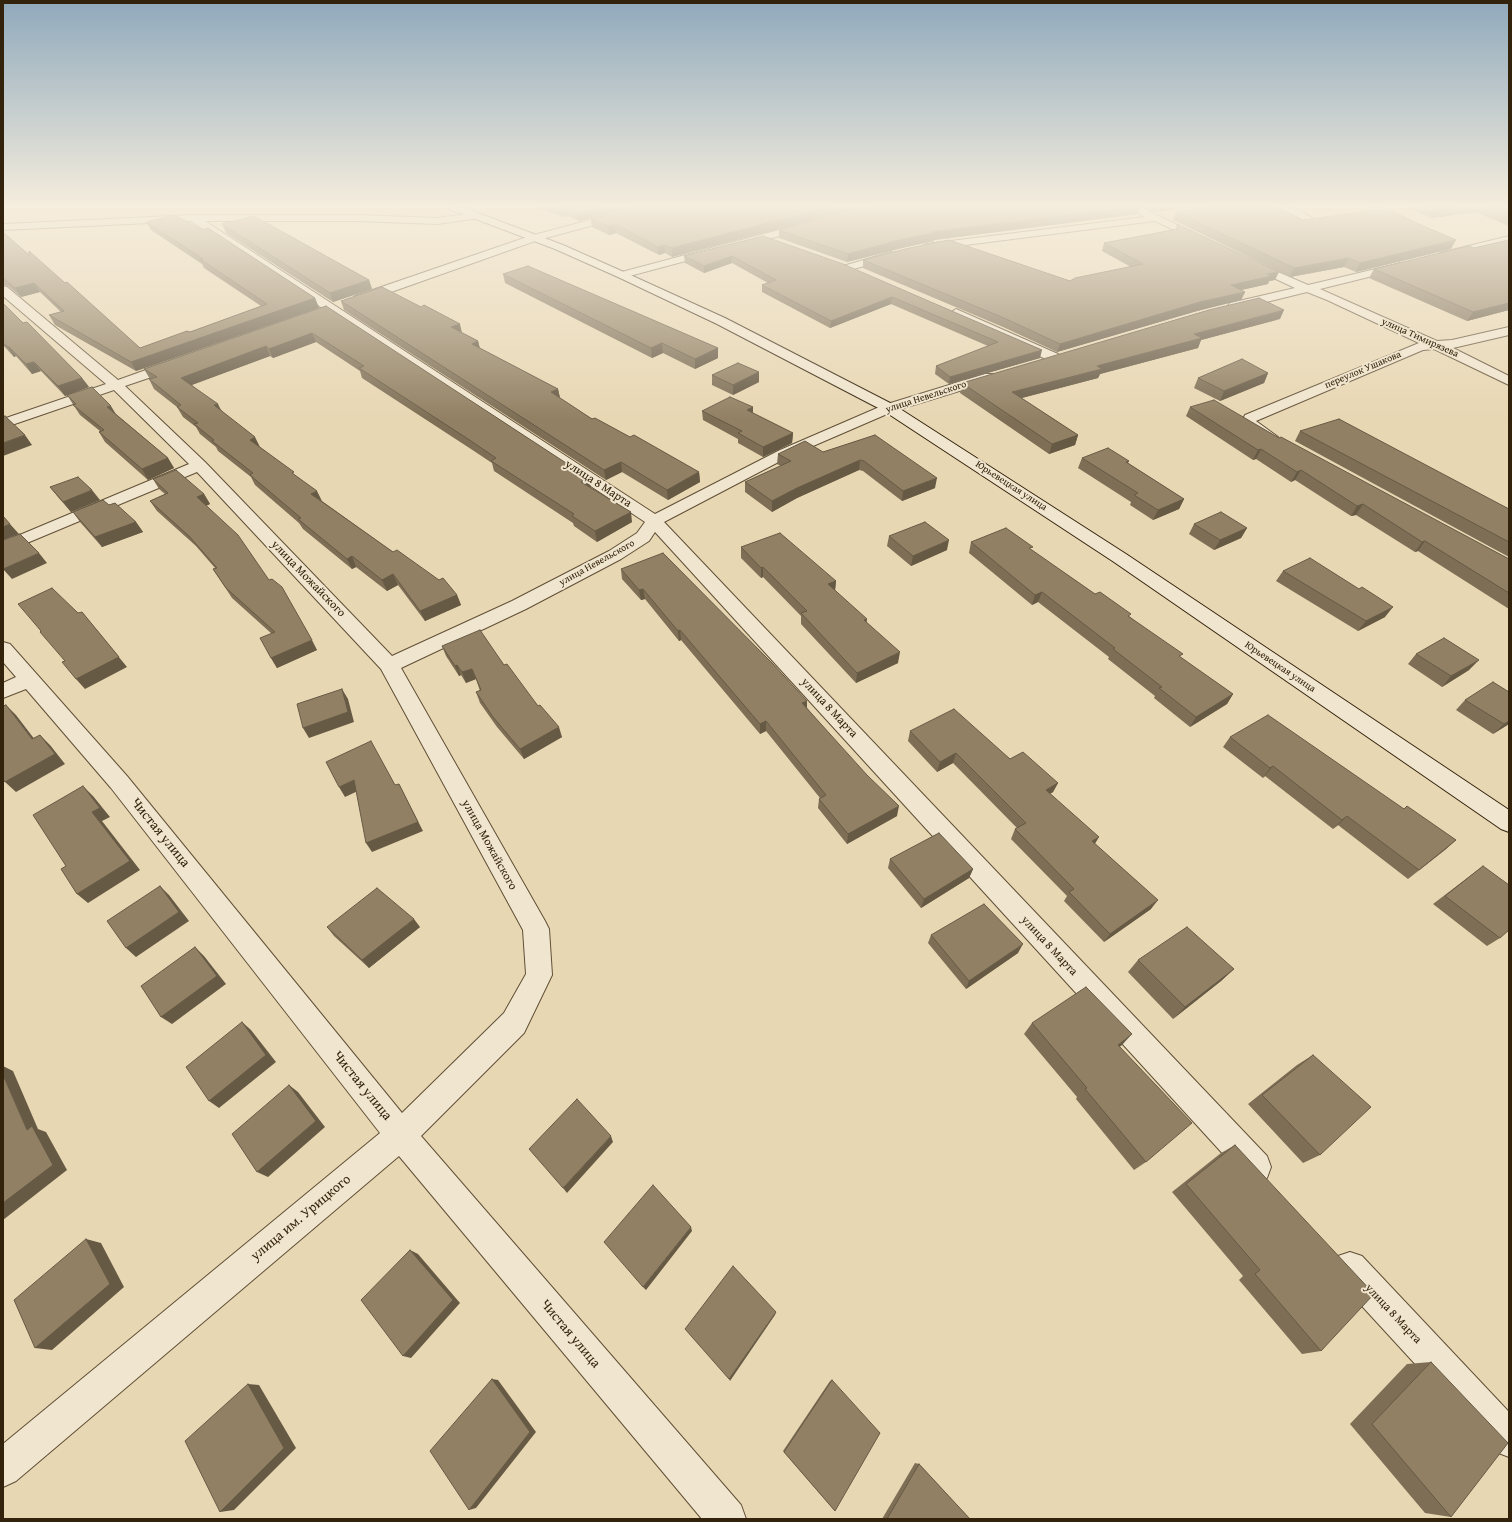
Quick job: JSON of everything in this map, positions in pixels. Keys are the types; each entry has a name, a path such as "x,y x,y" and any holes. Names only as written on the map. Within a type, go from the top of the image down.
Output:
{"street":[{"name":"улица 8 Марта","path":"278,278 325,311 654,521 1269,1182"},
{"path":"325,311 419,278"},
{"name":"Юрьевецкая улица","path":"629,278 721,321 889,408 1120,558 1509,822"},
{"name":"улица Тимирязева","path":"1281,278 1331,297 1436,345 1509,381"},
{"path":"1224,309 1349,278"},
{"name":"улица Можайского","path":"3,290 116,385 199,465 389,665 536,929"},
{"path":"947,310 1053,358"},
{"name":"переулок Ушакова","path":"1282,443 1254,428 1248,423 1250,418 1420,346 1452,344 1509,331"},
{"path":"1031,364 1068,353"},
{"path":"3,424 191,359"},
{"name":"улица Невельского","path":"389,665 519,605 615,555 643,537 654,521 785,453 889,408 1001,374"},
{"path":"3,548 199,465"},
{"name":"Чистая улица","path":"3,649 119,782 401,1135 727,1519"},
{"path":"3,691 29,680"},
{"name":"улица им. Урицкого","path":"3,1468 401,1135 514,1023 539,975 536,929"},
{"name":"улица 8 Марта","path":"1335,1252 1509,1439"}],"building":[{"path":"3,278 59,278 65,283 67,282 140,348 187,331 190,332 267,304 228,278 284,278 315,298 131,362 49,315 64,311 34,283 15,288"},
{"path":"307,278 365,278 369,280 330,293"},
{"path":"511,278 556,278 718,348 695,359 662,343 651,348"},
{"path":"772,278 875,278 1042,350 950,377 936,366 998,342 892,297 831,321 762,285 776,280"},
{"path":"907,278 1061,278 1070,281 1075,278 1263,278 1231,285 1245,292 1200,302 1060,344 1004,318"},
{"path":"1395,278 1509,278 1509,303 1473,312"},
{"path":"382,287 421,307 424,305 460,324 451,327 478,341 472,344 558,389 551,392 592,419 595,418 630,437 634,435 699,472 667,490 621,462 604,470 341,301"},
{"path":"1259,298 1284,310 1194,334 1202,338 1097,366 1102,369 1012,392 1078,435 1052,444 962,383 1209,310"},
{"path":"3,303 23,323 27,322 82,378 58,386 34,362 26,364 3,343"},
{"path":"326,306 589,478 581,482 631,512 595,531 572,516 574,514 491,461 496,458 359,368 364,366 312,333 269,349 266,346 181,378 218,404 214,405 255,437 250,440 317,491 311,494 393,552 397,550 439,580 443,578 457,595 420,611 393,574 382,580 352,556 347,559 298,519 301,518 250,475 253,473 212,441 214,440 194,424 198,423 177,407 181,405 149,379 157,377 144,369"},
{"path":"1242,359 1268,373 1224,391 1198,378"},
{"path":"738,363 759,372 733,385 712,375"},
{"path":"92,387 111,406 107,407 168,458 142,469 99,432 104,430 73,405 76,404 67,395"},
{"path":"730,397 753,407 747,410 793,433 763,447 738,433 742,431 702,411"},
{"path":"1214,400 1279,438 1281,437 1509,559 1509,593 1425,541 1422,542 1363,504 1357,506 1301,470 1297,472 1261,449 1258,450 1190,407"},
{"path":"5,416 25,435 3,443 3,417"},
{"path":"1339,419 1509,509 1509,542 1300,431"},
{"path":"875,435 937,478 903,491 864,461 860,460 797,488 772,501 745,482 791,461 778,454 805,441 823,452"},
{"path":"1108,448 1129,461 1126,462 1184,499 1158,510 1134,495 1138,493 1082,458"},
{"path":"176,470 204,494 197,497 238,535 269,580 272,579 282,587 312,640 271,658 260,638 275,632 226,588 213,569 217,568 189,536 150,501 168,493 153,479"},
{"path":"78,477 92,490 63,502 50,487"},
{"path":"103,500 109,505 115,503 136,522 95,537 73,512"},
{"path":"1221,512 1247,528 1220,540 1194,524"},
{"path":"3,516 10,524 3,527"},
{"path":"925,522 949,540 913,556 889,536"},
{"path":"1006,528 1033,547 1029,548 1095,594 1100,592 1131,614 1128,616 1183,654 1179,656 1233,694 1196,717 1159,688 1162,687 1113,649 1115,648 1042,592 1035,595 971,542"},
{"path":"780,533 836,581 828,584 867,619 864,620 900,652 857,673 801,613 807,611 741,547"},
{"path":"20,534 39,553 3,569 3,540"},
{"path":"663,553 772,663 807,701 802,703 867,775 899,806 848,834 819,799 826,795 766,721 760,724 680,630 678,631 643,589 639,590 621,569"},
{"path":"1310,558 1359,589 1362,587 1393,607 1366,621 1283,571"},
{"path":"52,588 78,613 82,612 119,657 76,679 62,662 65,661 18,604"},
{"path":"480,630 504,665 507,664 538,706 540,705 559,727 520,749 493,717 476,692 481,690 472,669 462,672 457,665 455,666 442,646"},
{"path":"1444,638 1479,660 1451,676 1416,654"},
{"path":"1493,682 1509,692 1509,721 1504,724 1465,700"},
{"path":"342,689 348,712 303,728 297,704"},
{"path":"6,705 32,739 40,735 55,754 5,782 3,779 3,706"},
{"path":"954,709 1010,759 1023,752 1058,783 1046,790 1099,837 1092,841 1158,900 1110,934 1069,892 1074,889 1015,829 1026,823 956,753 940,762 910,731"},
{"path":"1268,715 1404,809 1407,806 1456,840 1419,870 1347,816 1342,820 1273,766 1270,768 1230,737"},
{"path":"371,741 395,785 399,784 418,822 366,843 354,780 339,787 326,762"},
{"path":"83,786 100,808 92,812 130,861 77,894 61,869 66,866 33,815"},
{"path":"939,833 973,869 924,899 890,859"},
{"path":"1483,866 1509,885 1509,930 1500,938 1445,896"},
{"path":"160,886 179,912 126,948 107,921"},
{"path":"377,888 414,919 362,960 327,927"},
{"path":"984,904 1023,944 969,981 931,935"},
{"path":"1187,927 1234,969 1185,1007 1138,960"},
{"path":"195,947 217,976 161,1017 141,986"},
{"path":"1086,987 1132,1034 1118,1045 1192,1123 1146,1162 1085,1089 1087,1088 1032,1023"},
{"path":"242,1022 266,1055 209,1101 186,1067"},
{"path":"1313,1055 1371,1107 1320,1155 1262,1095"},
{"path":"3,1075 27,1130 32,1126 53,1165 3,1203"},
{"path":"289,1085 316,1121 257,1172 232,1134"},
{"path":"577,1099 611,1136 563,1188 529,1149"},
{"path":"1235,1145 1374,1294 1321,1351 1255,1274 1260,1270 1186,1184"},
{"path":"653,1185 691,1227 643,1287 604,1242"},
{"path":"86,1239 110,1284 35,1348 14,1300"},
{"path":"410,1250 453,1300 403,1356 361,1300"},
{"path":"733,1266 776,1312 729,1379 685,1329"},
{"path":"1431,1362 1508,1443 1451,1517 1372,1424"},
{"path":"492,1379 530,1432 469,1510 430,1451"},
{"path":"832,1380 880,1433 835,1511 784,1452"},
{"path":"248,1384 284,1448 220,1512 185,1441"},
{"path":"919,1464 970,1519 887,1519"}]}
